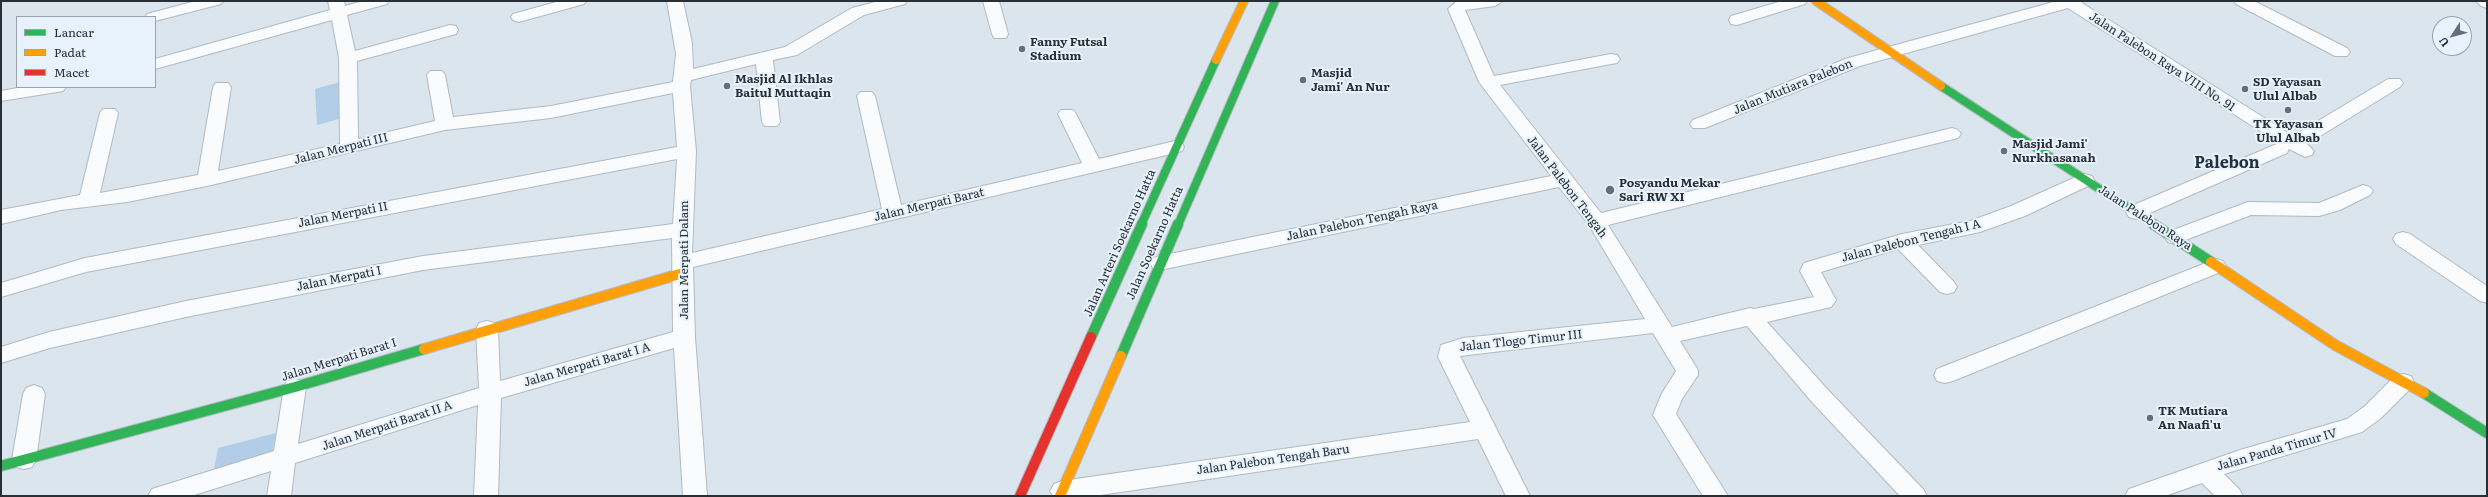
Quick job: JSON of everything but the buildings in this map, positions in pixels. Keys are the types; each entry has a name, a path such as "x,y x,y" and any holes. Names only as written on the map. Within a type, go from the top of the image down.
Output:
{"main road":[{"name":"Jalan Arteri Soekarno Hatta","path":"1020,496 1175,147 1231,37 1244,1"},
{"name":"Jalan Soekarno Hatta","path":"1060,494 1254,40 1275,1"},
{"name":"Jalan Palebon Raya","path":"1816,1 1888,52 2175,237 2335,345 2403,382 2487,433"},
{"name":"Jalan Merpati Barat I","path":"1,466 295,386 487,330 684,267"}],"street":[{"path":"156,16 215,1"},
{"path":"156,64 337,7 382,1"},
{"path":"519,17 578,1"},
{"name":"Jalan Merpati Dalam","path":"674,1 681,28 682,81 687,151 682,230 684,267 684,337 695,496"},
{"name":"Jalan Merpati III","path":"1,217 60,204 128,196 207,180 445,124 551,112 682,81 798,48 857,6 899,1"},
{"path":"991,1 1000,34"},
{"name":"Jalan Palebon Tengah","path":"1495,1 1463,4 1456,9 1488,82 1596,221 1687,372 1672,395 1664,415 1716,496"},
{"path":"1737,20 1799,1"},
{"path":"2242,1 2341,52"},
{"path":"1888,52 2072,2"},
{"name":"Jalan Palebon Raya VIII No. 91","path":"2072,2 2293,148"},
{"path":"337,7 348,58 349,147"},
{"path":"348,58 450,30"},
{"name":"Jalan Mutiara Palebon","path":"1699,124 1854,62 1888,52"},
{"path":"764,58 771,122"},
{"path":"1488,82 1612,59"},
{"path":"436,75 445,124"},
{"path":"2136,212 2293,148 2394,83"},
{"path":"207,180 222,87"},
{"path":"1,96 51,88"},
{"path":"866,96 893,213"},
{"path":"88,201 109,114"},
{"path":"1067,114 1093,166"},
{"path":"1596,221 1952,134"},
{"name":"Jalan Merpati Barat","path":"684,267 893,213 1175,147"},
{"name":"Jalan Merpati II","path":"1,290 85,265 687,151"},
{"name":"Jalan Palebon Tengah Raya","path":"1160,262 1564,180"},
{"name":"Jalan Palebon Tengah I A","path":"1662,330 1824,302 1826,300 1810,271 1811,268 1902,241 1973,227 2018,211 2085,180"},
{"path":"2175,237 2248,209 2259,207 2311,210 2329,207 2363,191"},
{"name":"Jalan Merpati I","path":"1,355 49,340 186,310 423,263 682,230"},
{"path":"2403,239 2487,296"},
{"path":"1902,241 1947,287"},
{"path":"1945,375 2121,306 2216,266"},
{"path":"1750,316 1820,396 1916,496"},
{"path":"486,496 490,393 487,330"},
{"name":"Jalan Tlogo Timur III","path":"1518,496 1449,357 1449,351 1463,346 1623,330 1662,330"},
{"name":"Jalan Merpati Barat I A","path":"490,393 684,337"},
{"name":"Jalan Panda Timur IV","path":"2137,496 2205,471 2354,426 2373,412 2403,382"},
{"path":"279,496 295,386"},
{"name":"Jalan Merpati Barat II A","path":"160,496 490,393"},
{"path":"24,460 34,394"},
{"name":"Jalan Palebon Tengah Baru","path":"1060,494 1485,429"},
{"path":"2205,471 2230,496"}],"shaded area":[{"path":"340,82 343,118 317,125 315,89"},
{"path":"276,433 272,454 214,469 218,448"}],"traffic: fast":[{"path":"1121,356 1275,1"},
{"path":"1091,337 1216,60"},
{"path":"1941,86 2211,262"},
{"path":"1,466 295,387 424,349"},
{"path":"2424,393 2487,433"}],"traffic: slow":[{"path":"1216,60 1244,1"},
{"path":"1816,1 1941,86"},
{"path":"2211,262 2335,345 2424,393"},
{"path":"424,349 683,273"},
{"path":"1060,496 1121,356"}],"traffic: jam":[{"path":"1020,496 1091,337"}],"place":[{"name":"Fanny Futsal Stadium","path":"1022,49"},
{"name":"Masjid Jami' An Nur","path":"1303,80"},
{"name":"Masjid Al Ikhlas Baitul Muttaqin","path":"727,86"},
{"name":"SD Yayasan Ulul Albab","path":"2245,89"},
{"name":"TK Yayasan Ulul Albab","path":"2288,110"},
{"name":"Masjid Jami' Nurkhasanah","path":"2004,151"},
{"name":"Posyandu Mekar Sari RW XI","path":"1610,190"},
{"name":"TK Mutiara An Naafi'u","path":"2150,418"}],"district":[{"name":"Palebon","path":"2227,163"}]}
